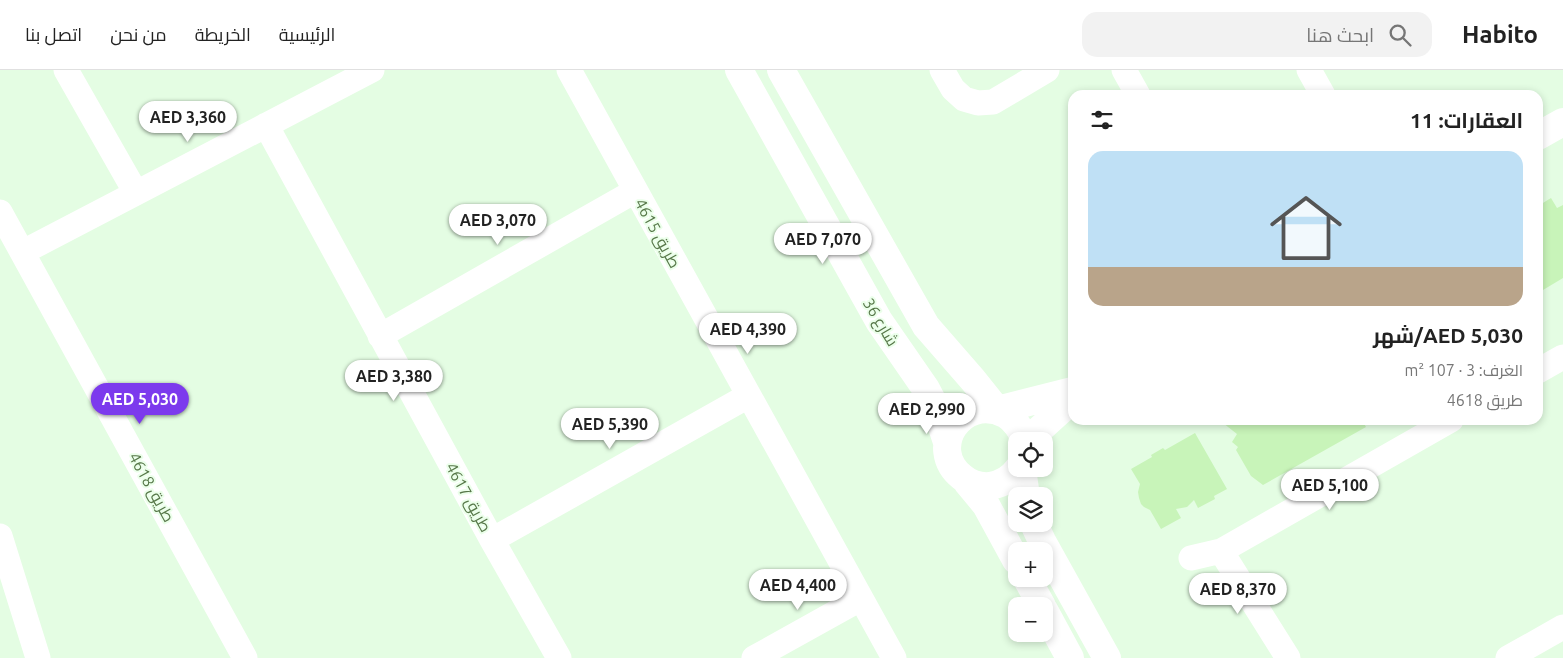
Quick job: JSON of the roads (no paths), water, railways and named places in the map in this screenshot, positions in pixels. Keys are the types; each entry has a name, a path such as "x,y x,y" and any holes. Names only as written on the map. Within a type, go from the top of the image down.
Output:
{"street":[{"path":"66,70 136,193"},
{"path":"23,252 372,70"},
{"name":"طريق 4615","path":"569,70 894,658"},
{"name":"شارع 36","path":"739,70 879,321 930,398 948,442 948,454 952,465 967,482"},
{"path":"781,70 926,326 997,410 1008,416 1018,426 1020,432"},
{"path":"942,70 953,89 964,99 978,103 993,102 1047,70"},
{"path":"1124,70 1135,90"},
{"path":"1309,70 1320,90"},
{"path":"1543,133 1563,122"},
{"name":"طريق 4617","path":"266,125 492,540 559,658"},
{"path":"380,336 635,191"},
{"name":"طريق 4618","path":"0,212 244,658"},
{"path":"1543,368 1563,357"},
{"path":"948,442 954,427 965,415 980,410 997,410 1068,392"},
{"path":"492,540 748,396"},
{"path":"1037,432 1068,404"},
{"path":"1191,558 1221,551 1442,425"},
{"path":"967,482 976,485 994,485 1012,477"},
{"path":"967,482 986,505 1008,545"},
{"path":"1038,532 1107,658"},
{"path":"0,536 38,658"},
{"path":"1221,551 1288,658"},
{"path":"754,658 860,599"},
{"path":"1053,627 1070,658"},
{"path":"1508,658 1563,627"}]}
